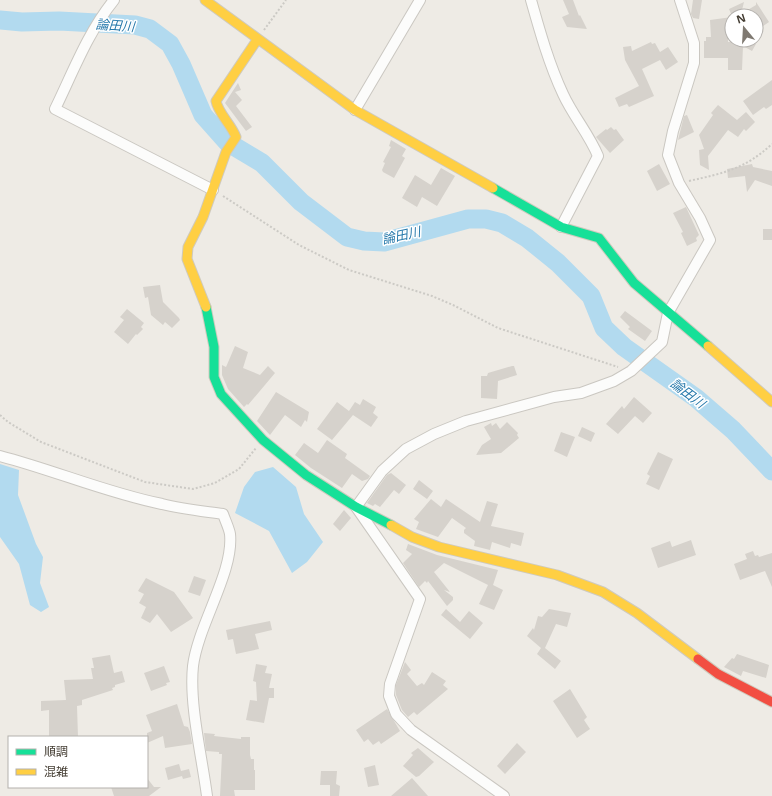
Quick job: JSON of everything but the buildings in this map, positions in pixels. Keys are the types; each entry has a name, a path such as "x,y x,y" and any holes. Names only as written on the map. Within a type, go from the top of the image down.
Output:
{"street":[{"path":"114,0 101,16 92,31 55,109 213,190"},
{"path":"205,0 257,40 355,110 561,227 599,238 634,283 668,314 772,402"},
{"path":"355,110 420,0"},
{"path":"531,0 552,67 563,95 581,127 594,145 598,156 561,227"},
{"path":"356,507 382,471 406,449 434,434 466,421 554,397 581,393 614,382 631,371 662,342 668,314 710,240 700,218 678,183 668,154 673,131 694,63 694,43 680,0"},
{"path":"257,40 216,101 217,106 232,126 236,138 226,152 203,217 188,247 187,259 204,299 211,325 214,347 214,376 221,394 262,440 306,474 356,507 419,540 439,547 557,575 603,592 637,613 718,674 772,702"},
{"path":"0,456 30,463 102,488 161,504 223,514 230,533 229,548 225,568 196,648 193,666 192,692 207,796"},
{"path":"356,507 420,599 390,684 389,696 396,714 411,730 504,796"}],"path":[{"path":"257,40 286,0"},
{"path":"678,183 714,176 740,168 757,158 772,144"},
{"path":"213,190 299,245 349,270 432,296 454,305 498,328 631,371"},
{"path":"0,414 8,422 41,442 145,482 193,489 215,483 239,469 262,440"}],"water":[{"path":"0,464 19,470 18,495 36,544 43,557 40,583 49,607 41,612 30,605 19,564 0,537"},
{"path":"273,467 296,487 304,514 323,542 307,562 292,573 269,531 235,513 244,487 255,472"}],"waterway":[{"name":"論田川","path":"0,20 135,25 150,29 170,44 181,64 203,115 227,142 262,163 301,202 347,237 364,241 384,242 468,219 486,219 502,223 527,238 558,263 591,296 604,328 624,347 696,398 733,430 772,471"}],"traffic: fast":[{"path":"493,188 561,227 599,238 634,283 708,346"},
{"path":"206,307 214,347 214,377 221,394 263,440 306,475 356,507 391,525"}],"traffic: slow":[{"path":"205,0 355,110 493,188"},
{"path":"206,307 187,259 188,247 203,217 226,152 236,137 219,110 216,101 257,40"},
{"path":"708,346 772,402"},
{"path":"391,525 412,537 439,547 557,575 603,592 637,613 698,659"}],"traffic: jam":[{"path":"698,659 718,674 772,702"}]}
